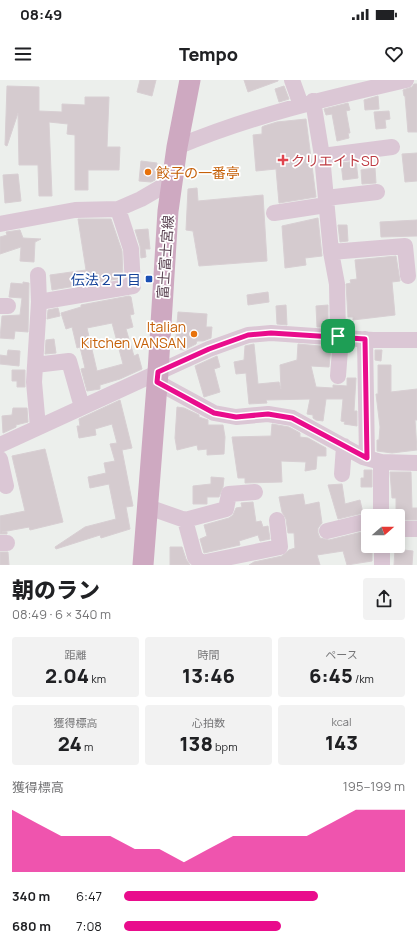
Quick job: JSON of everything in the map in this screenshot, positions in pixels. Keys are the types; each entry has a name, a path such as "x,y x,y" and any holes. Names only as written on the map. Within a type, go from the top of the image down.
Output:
{"main road":[{"name":"富士富士宮線","path":"143,565 172,181 190,80"},
{"name":"富士富士宮線","path":"148,507 148,565"}],"street":[{"path":"292,80 307,103 322,156 331,252 337,284 340,336 338,376"},
{"path":"177,147 202,136 307,103 406,80"},
{"path":"322,156 392,147"},
{"path":"0,224 75,210 118,209 141,199 172,181"},
{"path":"274,213 377,192"},
{"path":"39,302 133,286 131,249 118,209"},
{"path":"331,252 405,246 408,276"},
{"path":"38,275 39,302 34,382 38,427"},
{"path":"0,445 82,407 158,377 209,349 248,335 271,333 340,336 365,339 417,340"},
{"path":"365,339 374,460 381,509"},
{"path":"35,365 69,361 82,407"},
{"path":"158,377 214,413 236,417 268,414 292,418 344,446 374,460 417,463"},
{"path":"342,474 344,446"},
{"path":"0,459 6,486"},
{"path":"148,507 185,520 226,509 229,494 255,492"},
{"path":"185,520 195,557 201,563 249,560 280,547 277,520"},
{"path":"327,531 361,523"},
{"path":"405,529 417,528"},
{"path":"382,553 382,565"}],"building":[{"path":"140,80 156,80 152,96 137,92"},
{"path":"244,80 278,80 278,81 248,92"},
{"path":"414,84 417,84 417,132 408,132 405,96 403,90 412,87"},
{"path":"7,86 39,87 39,111 62,112 62,104 85,105 85,97 109,97 107,147 120,147 119,170 88,170 88,190 75,190 75,135 67,134 68,124 49,122 52,196 39,196 38,165 19,165 18,113 7,146 5,145"},
{"path":"284,86 289,99 279,102 275,89"},
{"path":"378,96 379,109 365,110 364,100"},
{"path":"348,103 350,110 346,111 350,133 348,133 349,138 337,141 332,114 326,115 324,109"},
{"path":"389,111 390,119 385,120 386,128 376,129 374,112"},
{"name":"クリエイトSD","path":"306,119 316,197 279,203 276,169 256,171 253,135 262,134 262,127 277,122"},
{"path":"417,153 417,181 405,182 402,154"},
{"name":"餃子の一番亭","path":"141,161 157,163 155,180 151,182 139,181"},
{"path":"356,161 358,178 343,180 341,163"},
{"path":"375,168 376,183 362,184 361,170"},
{"path":"18,174 21,201 5,203 3,175"},
{"path":"197,188 198,201 263,195 267,261 199,266 193,231 186,230 188,189"},
{"path":"318,218 322,256 305,258 306,265 285,268 282,226"},
{"path":"78,219 111,219 122,251 123,278 52,290 50,275 86,270"},
{"path":"417,220 417,236 381,237 380,222"},
{"path":"338,225 347,225 348,241 340,242"},
{"path":"148,229 150,249 145,249 146,257 141,258 140,246 135,230"},
{"path":"20,230 23,238 41,239 35,242 34,262 20,261 21,247 0,254 0,237 7,235 6,232"},
{"path":"396,256 400,281 392,282 395,315 353,320 353,317 348,317 346,284 351,283 350,280 357,279 355,260"},
{"path":"23,282 29,283 28,332 15,331 14,339 0,338 2,316 20,315 22,298 9,297 11,283 23,284"},
{"path":"268,292 269,302 248,305 247,295"},
{"path":"129,296 131,297 134,314 130,315 133,327 126,329 134,356 138,354 142,369 120,379 100,385 100,389 87,391 81,369 85,368 80,347 77,348 72,327 66,329 61,313 81,307 81,305","holes":["112,323 123,364 97,371 87,328"]},
{"path":"286,305 287,325 277,324 276,306"},
{"path":"328,305 328,327 317,327 316,306"},
{"path":"58,308 60,316 47,319 48,310"},
{"name":"Italian Kitchen VANSAN","path":"178,312 207,314 206,327 212,327 211,338 203,341 197,341 196,344 184,350 175,349"},
{"path":"54,339 56,353 45,354 46,340"},
{"path":"254,344 258,384 279,382 281,389 280,365 297,360 298,344 331,347 329,367 311,366 316,387 333,388 333,385 347,386 347,378 356,378 354,411 357,411 357,426 344,424 345,422 341,421 343,399 326,399 323,421 316,420 313,418 313,415 307,414 310,399 266,400 267,403 249,404 246,373 236,374 234,362 244,360 245,346"},
{"path":"8,350 20,351 19,366 0,364 0,355 7,356"},
{"path":"375,350 382,350 381,361 375,360"},
{"path":"217,356 220,367 214,369 220,392 204,397 195,366"},
{"path":"378,365 391,365 391,392 417,389 417,420 415,420 417,450 392,453 377,451 377,440 379,440 380,427 376,394 378,394"},
{"path":"12,370 25,370 25,387 17,387 17,381 12,381"},
{"path":"120,400 132,448 122,450 133,506 126,507 130,529 101,538 100,535 56,549 55,547 85,527 116,519 109,484 90,488 88,477 106,473 104,463 115,461 110,444 117,443 112,424 95,429 96,435 79,438 77,426 80,426 79,419"},
{"path":"177,407 184,408 199,415 199,417 208,420 208,425 223,425 225,437 224,454 207,455 207,449 198,450 197,445 177,450 175,438"},
{"path":"13,408 27,408 28,422 16,425 16,427 3,433 2,416 12,415"},
{"path":"272,424 289,427 300,433 300,437 308,438 326,448 326,456 317,456 316,469 305,471 306,462 281,461 282,482 245,483 245,478 238,478 232,437 271,436"},
{"path":"45,449 63,522 30,530 29,527 2,532 7,532 7,534 0,534 0,516 25,511 12,456"},
{"path":"364,470 372,470 372,487 361,487 361,478 364,478"},
{"path":"390,472 411,472 412,508 417,508 417,520 405,520 405,509 396,509 396,498 392,498"},
{"path":"211,477 224,478 223,487 219,497 207,497 207,504 193,504 193,486 211,484"},
{"path":"342,484 345,504 360,500 362,509 361,513 338,519 328,485"},
{"path":"303,494 305,505 319,502 322,523 318,528 320,538 329,540 361,532 361,553 372,553 372,561 347,565 343,551 317,555 320,565 249,565 254,562 282,556 289,550 295,548 294,533 288,533 286,519 282,512 279,497"},
{"path":"253,502 256,522 261,521 263,527 268,526 270,539 260,541 258,535 239,541 240,545 204,553 200,539 207,536 204,525 229,518 233,515 236,508 242,507 241,503"},
{"path":"170,547 182,547 186,559 190,565 170,565"},
{"path":"405,550 413,551 412,565 394,565 395,553 405,553"},
{"path":"0,552 8,552 9,565 0,565"}],"place":[{"name":"クリエイトSD","path":"283,160"},
{"name":"餃子の一番亭","path":"148,172"},
{"name":"伝法２丁目","path":"149,279"},
{"name":"Italian Kitchen VANSAN","path":"194,334"}],"route":[{"path":"271,333 338,336 365,339 367,458 292,418 268,414 236,417 214,413 157,382 158,372 209,349 248,335 271,333"}]}
